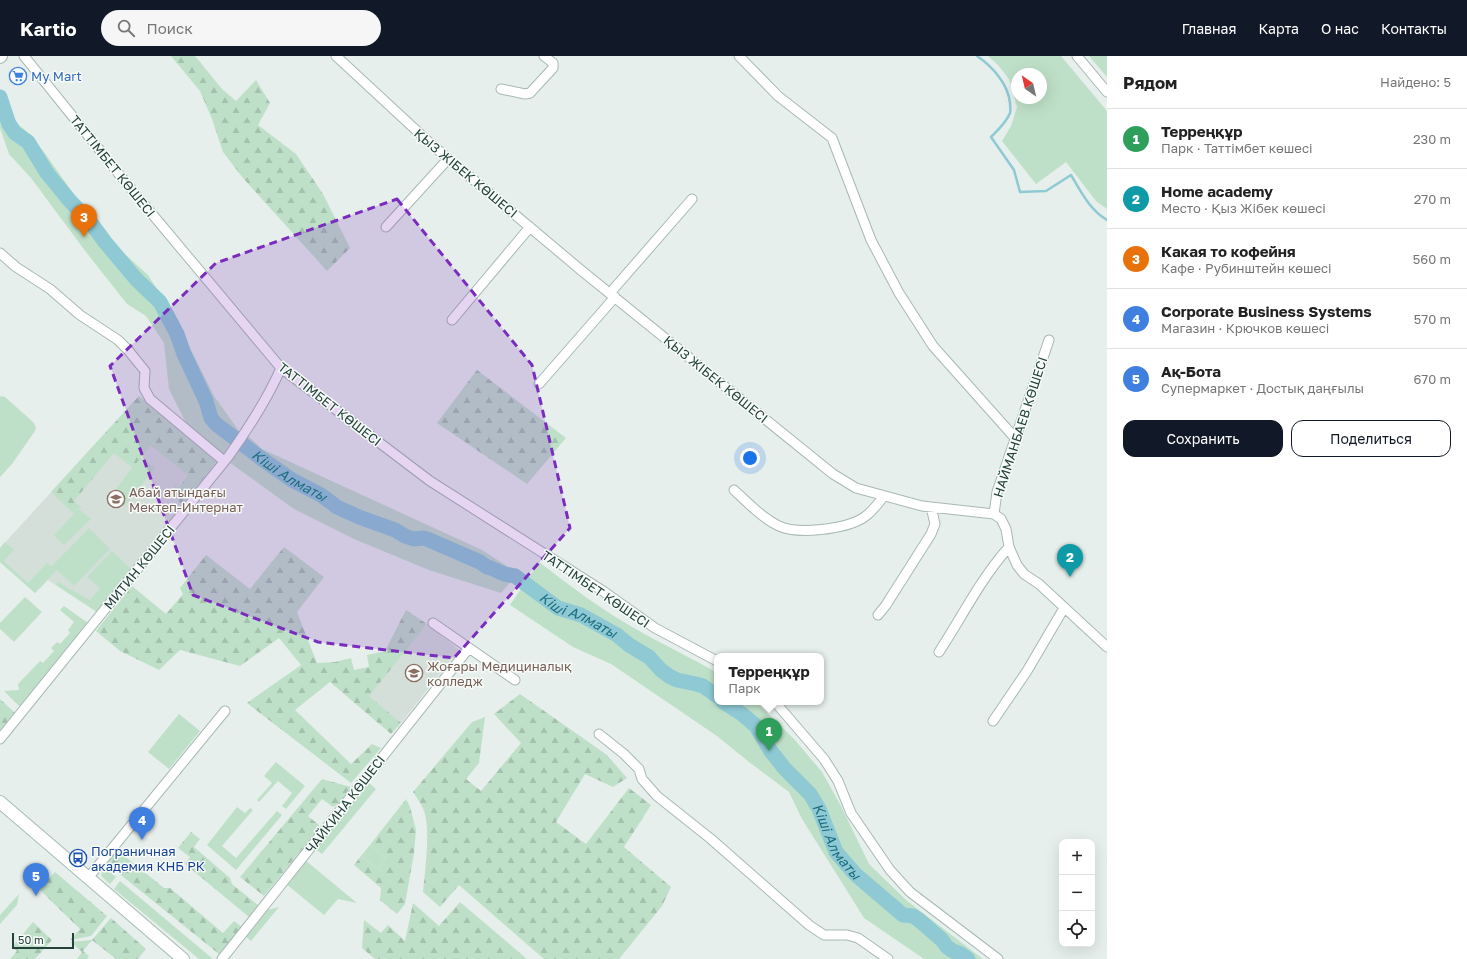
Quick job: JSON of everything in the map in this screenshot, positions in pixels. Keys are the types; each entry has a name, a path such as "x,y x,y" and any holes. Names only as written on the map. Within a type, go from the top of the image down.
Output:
{"main road":[{"path":"0,802 183,959"}],"street":[{"name":"ТАТТІМБЕТ КӨШЕСІ","path":"24,56 132,190 281,368 430,481 603,591 655,628 714,659"},
{"name":"ҚЫЗ ЖІБЕК КӨШЕСІ","path":"336,56 364,84 448,158 530,227 833,474 856,488 922,506 994,514"},
{"path":"500,89 525,94 530,93 553,68 553,63 544,56"},
{"path":"739,56 778,96 832,138 872,240 899,293 933,346 1015,438"},
{"path":"1077,56 1107,92"},
{"path":"386,227 448,158"},
{"path":"539,384 692,199"},
{"path":"452,320 530,227"},
{"path":"0,253 16,267 50,289 80,315 118,340 145,371 144,388 150,399 224,461"},
{"name":"НАЙМАНБАЕВ КӨШЕСІ","path":"994,514 997,492 1049,340"},
{"name":"МИТИН КӨШЕСІ","path":"0,739 234,448 272,388 281,368"},
{"path":"734,490 780,527 798,531 819,530 845,524 862,518 876,506 884,496"},
{"path":"878,615 886,605 931,534 935,524 931,507"},
{"path":"994,514 1001,520 1006,529 1009,547 1017,565 1024,574 1039,584 1107,647"},
{"path":"939,652 998,559 1009,547"},
{"path":"993,720 1027,671 1064,608"},
{"path":"433,623 515,680"},
{"name":"ЧАЙКИНА КӨШЕСІ","path":"222,959 469,648"},
{"path":"778,705 824,759 838,781 851,813 890,870 910,892 998,959"},
{"path":"88,878 225,711"},
{"path":"599,734 624,754 639,769 642,779 657,796 711,839 809,925 824,935 858,938 888,959"}],"highlighted area":[{"path":"397,199 532,365 570,528 454,658 318,642 193,595 110,366 216,263"}],"shaded area":[{"name":"Абай атындағы Мектеп-Интернат","path":"139,396 218,460 97,612 48,580 35,593 0,562 0,548"},
{"name":"Жоғары Медициналық колледж","path":"427,624 459,650 401,723 368,696"}],"green space":[{"path":"171,56 195,56 222,89 236,101 256,80 270,103 258,125 296,154 323,194 350,248 327,271 243,178 223,152 212,119 200,91"},
{"path":"988,56 1061,56 1107,111 1107,209 1096,201 1066,162 1036,184 1002,141 1011,126 1017,107 1016,104 1047,104 1047,68 1011,68 1011,86 1009,79 998,65"},
{"path":"1089,56 1107,56 1107,77"},
{"path":"6,101 12,120 24,129 44,152 73,193 115,245 148,275 173,314 214,396 239,431 222,456 186,423 169,389 164,343 146,316 127,304 31,178 9,154 0,128 0,105"},
{"path":"477,370 566,438 527,484 437,423"},
{"path":"139,396 218,460 181,506 173,484 179,488 188,475 150,445 133,468 114,453 74,501 81,507 74,514 51,492"},
{"path":"0,397 5,397 33,422 36,427 35,431 12,464 0,477"},
{"path":"247,435 262,449 482,550 518,573 501,593 429,570 354,539 294,509 229,462"},
{"path":"140,457 155,468 124,507 110,497"},
{"path":"79,509 91,519 64,545 54,535"},
{"path":"89,528 110,549 74,586 57,570 35,593 0,562 0,548 5,542 14,550 4,561 28,583 47,563 51,567"},
{"path":"284,547 324,577 297,612 317,663 335,662 351,658 354,670 369,667 367,655 385,651 406,610 427,624 369,696 401,723 391,734 330,682 295,710 351,764 372,744 381,748 351,783 247,703 301,665 279,638 240,666 180,650 159,670 120,651 96,631 132,586 166,614 183,594 180,588 206,555 250,589"},
{"path":"112,551 131,569 97,612 56,585 58,582 90,600 100,588 87,577"},
{"path":"539,562 601,608 641,632 714,671 714,705 759,705 794,739 822,772 841,806 869,864 906,900 983,959 924,959 864,918 802,819 789,792 717,736 611,664 573,647 510,605"},
{"path":"25,597 42,612 14,642 0,629 0,623"},
{"path":"64,606 88,623 20,707 4,691 19,690 18,684 40,661 43,663 54,651 51,648 57,642 60,644 70,633 68,630 74,622 60,610"},
{"path":"520,694 607,755 627,778 613,787 585,774 556,822 586,844 629,788 651,805 624,847 671,887 662,906 619,959 544,959 459,885 440,907 423,892 427,853 426,822 423,808 413,792 472,722 485,717 479,763 466,779 481,791 521,743 494,714"},
{"path":"0,699 15,713 0,731"},
{"path":"179,714 200,731 169,769 148,752"},
{"path":"276,762 305,786 286,809 282,806 292,793 278,781 259,802 257,800 272,783 264,776"},
{"path":"322,779 351,787 338,804 333,807 322,799 308,816 319,825 319,828 264,896 240,877"},
{"path":"368,782 376,789 322,854 315,849"},
{"path":"406,799 410,807 416,830 414,853 405,904 397,914 380,900 381,888 354,865 361,856 378,869 386,858 370,845"},
{"path":"237,807 245,813 250,808 253,810 222,846 236,858 277,811 282,815 236,870 207,845"},
{"path":"191,832 200,839 194,847 230,878 232,884 258,905 249,917 185,864 190,857 178,848"},
{"path":"370,845 386,858 378,869 361,856"},
{"path":"117,850 164,888 170,888 223,933 234,921 242,927 219,954 106,863"},
{"path":"305,860 357,903 338,899 324,915 286,884"},
{"path":"103,866 116,877 110,884 101,876"},
{"path":"55,872 107,916 91,936 70,940 80,929 39,889"},
{"path":"120,881 213,959 199,959 114,889"},
{"path":"19,894 17,905 0,924 0,915"},
{"path":"460,902 527,959 375,959 362,948 364,920 381,933 388,925 405,941 413,903 439,926"},
{"path":"279,907 251,941 245,936 267,910"},
{"path":"111,918 146,949 138,959 116,959 92,940"},
{"path":"33,922 52,940 35,959 10,959 17,951 12,947"},
{"path":"92,940 83,951 89,956 87,959 77,959 82,952 71,942"}],"waterway":[{"path":"977,56 989,65 999,76 1009,96 1010,113 1004,123 991,137 1014,170 1020,192 1046,191 1071,175 1091,206 1107,220"},
{"name":"Кіші Алматы","path":"0,97 9,124 15,133 28,142 47,173 70,201 91,223 136,279 160,302 177,334 184,354 206,401 211,418 216,424 292,480 321,495 337,507 395,530 405,536 414,539 427,539 480,562 487,567 504,574 515,576 558,608 581,615 617,635 629,645 649,657 669,676 677,680 703,686 714,694"},
{"name":"Кіші Алматы","path":"728,705 742,714 756,726 770,750 785,769 810,794 819,809 836,852 855,874 903,915 913,916 919,920 942,940 947,947 968,959"}],"place":[{"name":"My Mart","path":"18,76"},
{"name":"Какая то кофейня","path":"84,237"},
{"name":"Абай атындағы Мектеп-Интернат","path":"116,499"},
{"name":"Home academy","path":"1070,577"},
{"name":"Жоғары Медициналық колледж","path":"414,673"},
{"name":"Терреңқұр","path":"769,751"},
{"name":"Corporate Business Systems","path":"142,840"},
{"name":"Пограничная академия КНБ РК","path":"78,858"},
{"name":"Ақ-Бота","path":"36,896"}]}
